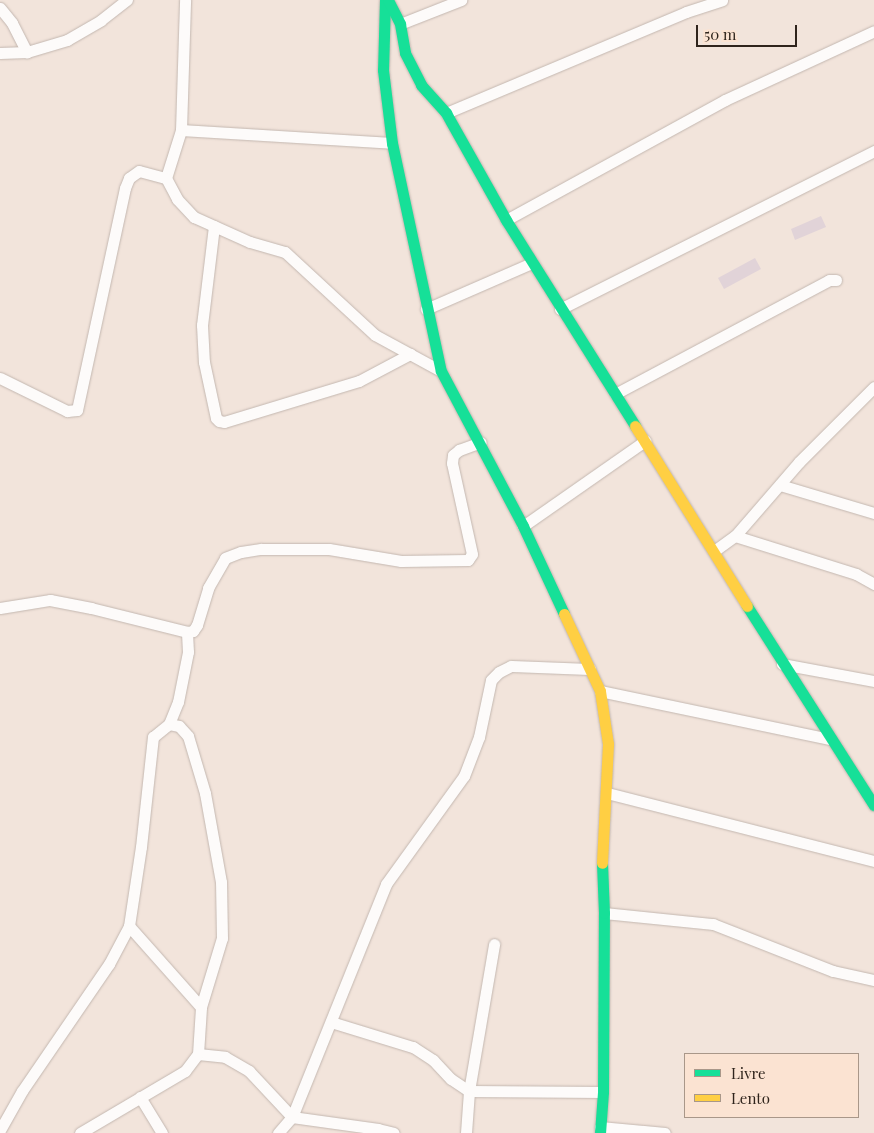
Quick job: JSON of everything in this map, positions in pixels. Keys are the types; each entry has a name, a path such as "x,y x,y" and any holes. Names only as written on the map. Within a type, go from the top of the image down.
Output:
{"street":[{"path":"0,53 27,52 67,40 101,20 127,0"},
{"path":"185,0 181,130 166,178 177,199 194,217 250,242 285,252 375,335 441,371"},
{"path":"387,0 400,24 405,53 421,85 446,113 506,220 560,309 714,551 782,664 830,739 873,799"},
{"path":"387,0 384,70 392,143 426,309 441,371 481,442 523,526 600,691 608,744 607,794 601,849 604,913 603,1092 600,1130 665,1133"},
{"path":"400,24 461,0"},
{"path":"446,113 686,12 722,0"},
{"path":"0,8 12,23 27,52"},
{"path":"506,220 725,100 874,31"},
{"path":"181,130 392,143"},
{"path":"560,309 874,151"},
{"path":"0,378 67,412 77,410 125,188 130,178 139,171 166,178"},
{"path":"214,226 202,325 204,362 216,418 220,421 224,422 359,381 410,354"},
{"path":"426,309 532,263"},
{"path":"615,394 828,280 836,280"},
{"path":"714,551 734,536 799,462 874,387"},
{"path":"523,526 645,441"},
{"path":"0,608 50,600 92,608 187,632 193,631 197,626 208,588 225,558 241,552 261,549 329,549 402,561 468,560 472,554 452,462 453,455 459,450 481,442"},
{"path":"780,485 874,513"},
{"path":"734,536 856,574 874,584"},
{"path":"0,1130 22,1091 109,964 129,926 141,847 153,737 158,730 169,724 178,702 188,652 187,632"},
{"path":"782,664 874,681"},
{"path":"278,1133 292,1117 386,884 464,776 479,738 491,680 498,672 511,666 590,669"},
{"path":"600,691 830,739"},
{"path":"80,1133 185,1071 198,1054 201,1007 222,938 221,882 205,793 188,736 179,726 169,724"},
{"path":"607,794 874,861"},
{"path":"604,913 714,924 832,971 874,980"},
{"path":"129,926 201,1007"},
{"path":"466,1133 469,1091 494,944"},
{"path":"331,1022 413,1047 433,1060 450,1079 469,1091 603,1092"},
{"path":"198,1054 225,1057 249,1071 292,1117 394,1133"},
{"path":"140,1097 162,1133"}],"building":[{"path":"821,216 826,227 795,240 791,229"},
{"path":"755,258 761,269 724,289 718,278"}],"traffic: fast":[{"path":"385,0 383,70 392,143 441,371 523,526 564,614"},
{"path":"388,0 400,24 405,53 421,85 446,113 506,220 635,426"},
{"path":"747,606 874,805"},
{"path":"600,1133 603,1092 604,913 602,863"}],"traffic: slow":[{"path":"635,426 747,606"},
{"path":"564,614 600,691 608,744 602,863"}]}
